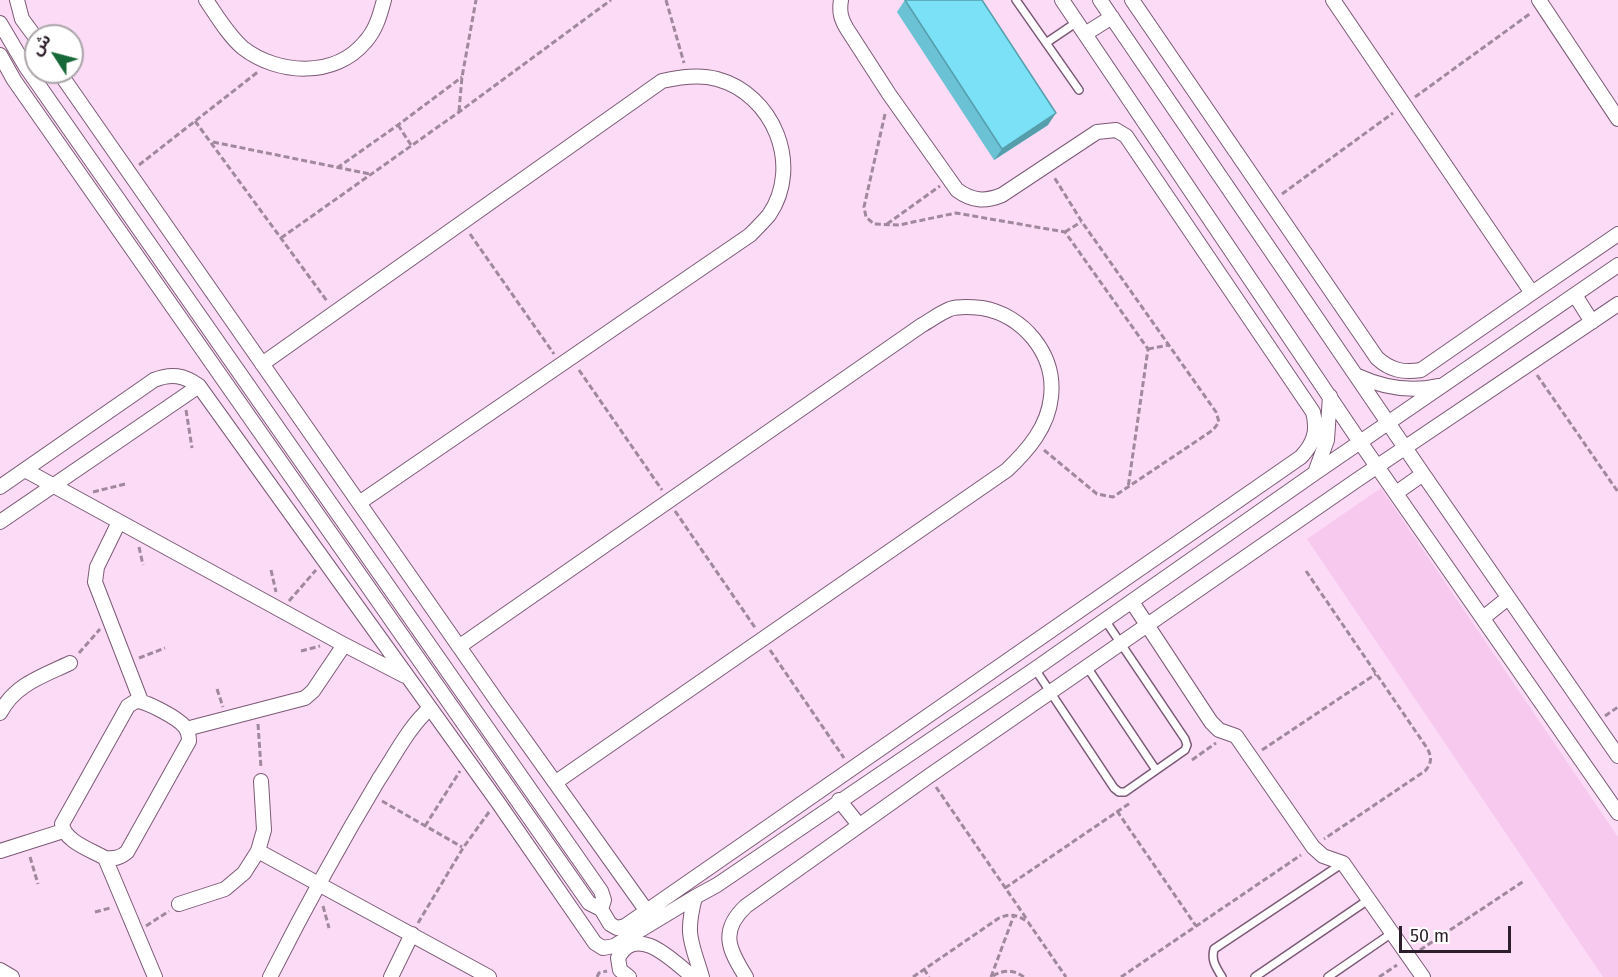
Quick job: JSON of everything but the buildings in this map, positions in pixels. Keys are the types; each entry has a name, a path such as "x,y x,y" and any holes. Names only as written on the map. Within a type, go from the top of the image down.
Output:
{"street":[{"path":"17,0 18,10 26,24"},
{"path":"206,0 231,36 242,47 270,63 299,70 329,66 355,52 374,30 384,0"},
{"path":"0,55 14,80 589,903 601,909 610,924 621,928 1301,457 1310,447 1315,436 1316,424 1313,412 1126,136 1116,130 1097,132 1002,195 991,200 967,197 949,180 889,94 841,18 839,10 841,0"},
{"path":"1062,0 1360,442 1618,813"},
{"path":"1100,0 1618,756"},
{"path":"1132,0 1377,358 1384,364 1402,371 1421,370 1618,234"},
{"path":"1539,0 1618,119"},
{"path":"1335,2 1532,293"},
{"path":"1081,28 1112,17"},
{"path":"0,23 26,67 601,891 604,900 601,909"},
{"path":"261,364 662,81 688,76 716,78 742,89 763,108 777,133 783,160 781,188 769,214 750,235 358,504"},
{"path":"67,84 358,504 646,910"},
{"path":"0,487 154,380 165,375 177,375 199,386 599,946 603,948 614,946 717,885 1035,669 1618,265"},
{"path":"1575,295 1592,322"},
{"path":"746,977 729,945 730,926 736,915 746,906 929,776 1618,304"},
{"path":"460,645 922,325 950,309 972,307 994,310 1014,320 1031,335 1043,353 1050,374 1051,397 1046,418 1034,442 1007,470 556,782"},
{"path":"209,328 228,316"},
{"path":"1356,375 1384,386 1399,388 1413,389 1443,385"},
{"path":"0,522 199,386"},
{"path":"1316,473 1327,440 1330,396"},
{"path":"25,470 344,645 407,677"},
{"path":"1396,493 1423,474"},
{"path":"119,522 94,576 141,701"},
{"path":"335,539 349,529"},
{"path":"1483,618 1508,598"},
{"path":"1132,602 1211,722 1220,730 1236,736 1313,847 1323,856 1343,863 1423,977"},
{"path":"186,729 309,695 344,645"},
{"path":"0,711 13,694 29,681 70,663"},
{"path":"141,701 181,723 186,729 189,741 127,852 117,858 105,858 68,837 63,831 62,824 128,706 141,701"},
{"path":"480,717 499,705"},
{"path":"270,977 318,884 370,794 410,730 430,708"},
{"path":"179,904 225,889 244,873 258,851 264,830 261,781"},
{"path":"840,800 859,825"},
{"path":"0,851 63,831"},
{"path":"258,851 489,977"},
{"path":"105,858 155,977"},
{"path":"695,897 689,920 689,931 692,950 702,977"},
{"path":"391,977 412,934"},
{"path":"629,977 620,970 618,958 622,952 638,944 657,949 693,977"},
{"path":"0,970 12,977"}],"lane":[{"path":"1016,0 1079,90"},
{"path":"1046,43 1081,28"},
{"path":"1035,669 1110,783 1119,792 1125,792 1185,750 1187,745 1182,733 1105,620"},
{"path":"1087,667 1156,770"},
{"path":"1222,977 1214,964 1212,956 1214,949 1343,863"},
{"path":"1255,977 1368,900"},
{"path":"1328,977 1392,933"}],"path":[{"path":"459,112 462,77 476,0"},
{"path":"281,238 459,112 611,0"},
{"path":"666,0 688,76"},
{"path":"129,172 270,63"},
{"path":"336,168 462,77"},
{"path":"889,94 864,207 867,217 874,224 898,225 956,213 1065,232 1082,222"},
{"path":"195,121 336,312"},
{"path":"398,125 411,145"},
{"path":"212,142 370,174"},
{"path":"1034,442 1097,494 1113,497 1213,430 1219,422 1216,412 1082,222 1046,166"},
{"path":"885,225 949,180"},
{"path":"462,223 668,500 851,769"},
{"path":"1065,232 1148,349 1128,488"},
{"path":"1148,349 1169,345"},
{"path":"1530,365 1618,492"},
{"path":"184,397 192,448"},
{"path":"74,497 124,484"},
{"path":"280,610 324,561"},
{"path":"271,570 280,610"},
{"path":"1121,977 1425,771 1429,765 1431,759 1426,748 1306,571"},
{"path":"70,663 109,618"},
{"path":"126,663 165,648"},
{"path":"1251,758 1376,674"},
{"path":"217,689 226,718"},
{"path":"258,710 261,781"},
{"path":"1184,766 1231,733"},
{"path":"426,826 467,759"},
{"path":"929,776 1066,977"},
{"path":"370,794 463,848"},
{"path":"1005,888 1136,798"},
{"path":"412,934 463,848 497,801"},
{"path":"1117,811 1196,926"},
{"path":"26,843 38,884"},
{"path":"1379,977 1524,882"},
{"path":"137,932 179,904"},
{"path":"913,977 999,918 1014,915 1028,922"},
{"path":"1014,915 991,977 1007,971 1024,977"},
{"path":"924,969 929,977"}],"shaded area":[{"path":"1381,488 1618,837 1618,977 1603,977 1307,539"}]}
